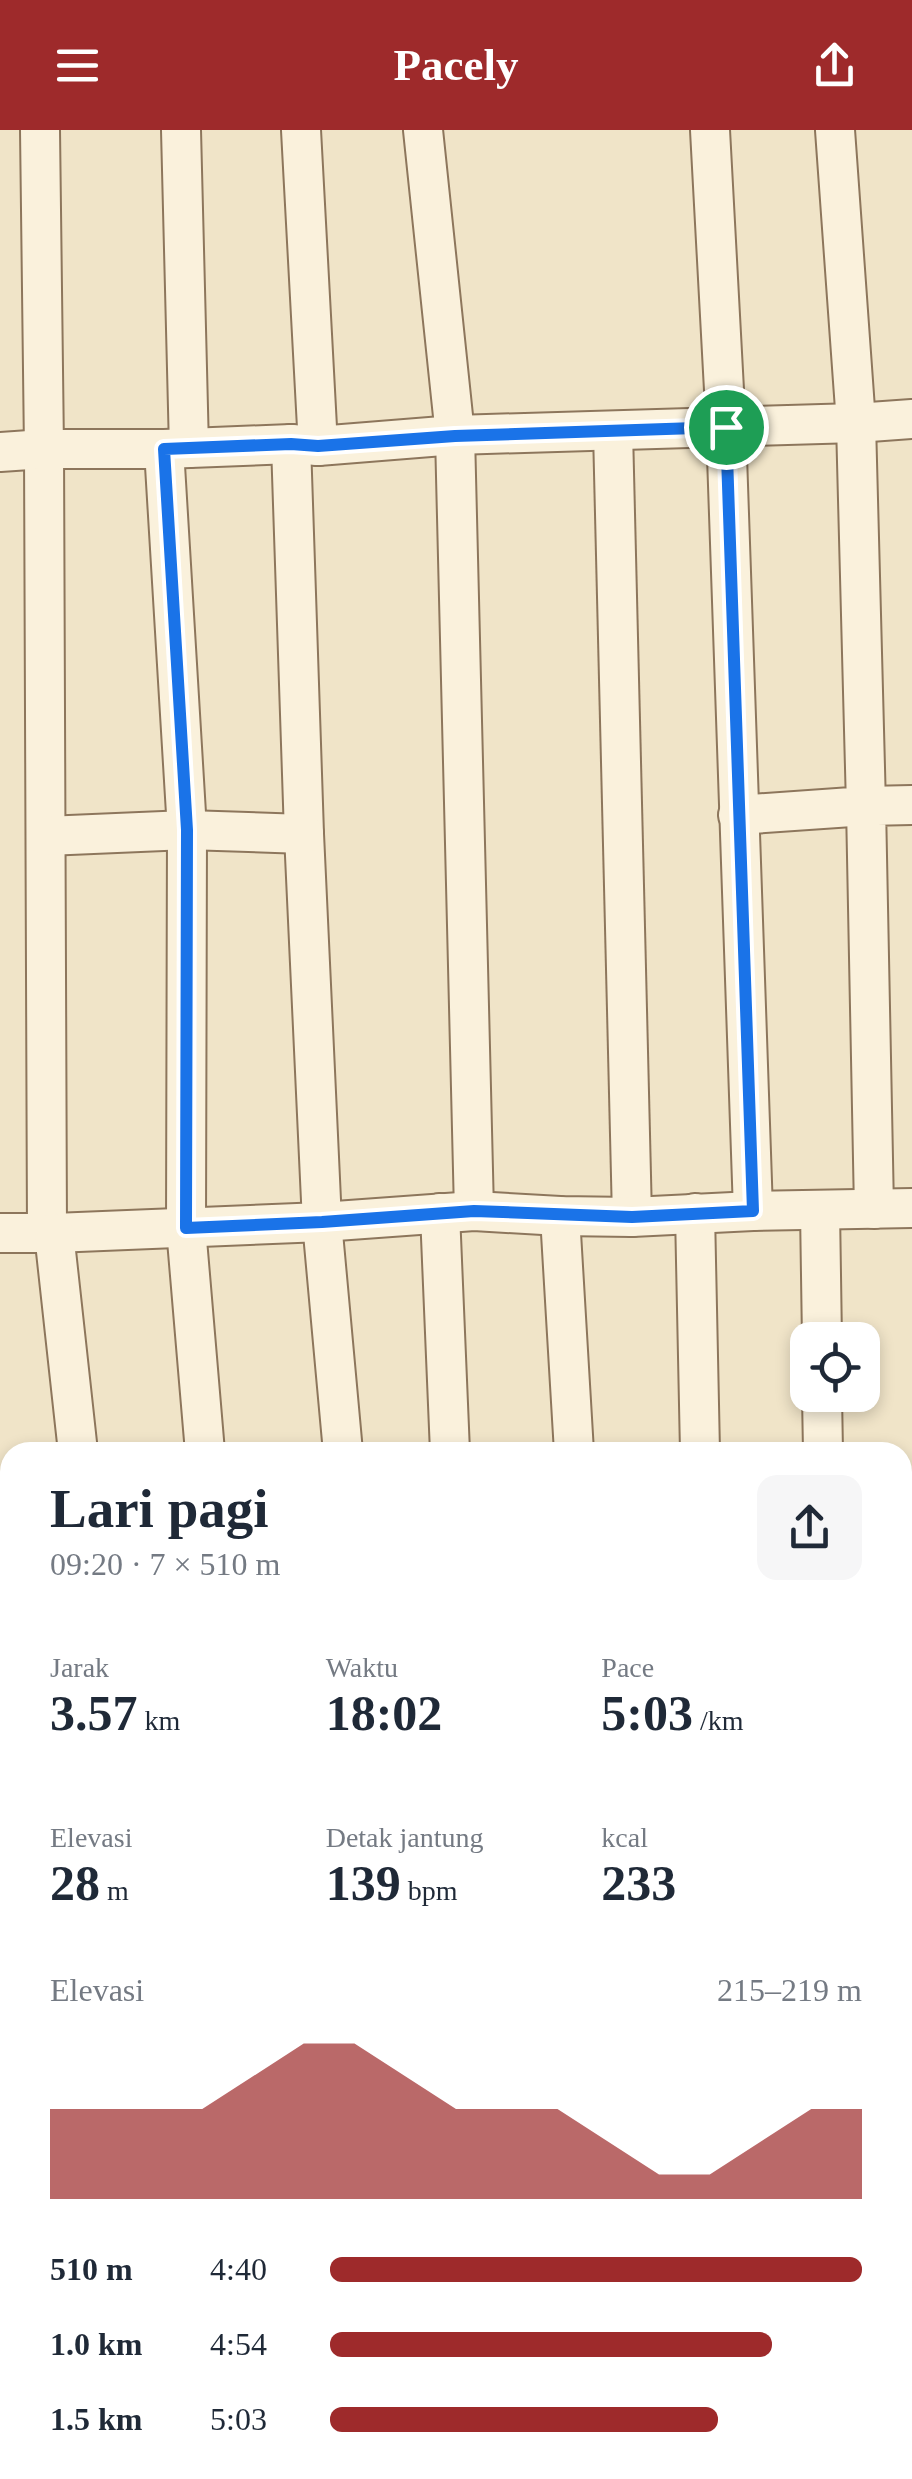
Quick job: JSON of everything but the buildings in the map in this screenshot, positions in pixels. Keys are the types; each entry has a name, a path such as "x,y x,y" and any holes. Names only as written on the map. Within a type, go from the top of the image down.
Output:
{"street":[{"path":"40,130 51,1233 77,1442"},
{"path":"181,130 176,448 187,830 186,1228 204,1442"},
{"path":"301,130 304,834 322,1222 342,1442"},
{"path":"423,130 455,436 457,1212 450,1442"},
{"path":"710,130 726,427 753,1211"},
{"path":"835,130 856,423 874,1209"},
{"path":"0,452 304,445 912,420"},
{"path":"612,431 632,1217"},
{"path":"738,815 912,806"},
{"path":"46,836 187,830 304,834"},
{"path":"0,1233 322,1222 457,1212 632,1217 912,1208"},
{"path":"820,1210 822,1322"},
{"path":"695,1213 700,1442"},
{"path":"560,1216 573,1442"},
{"path":"822,1412 823,1442"}],"route":[{"path":"726,427 753,1211 632,1217 474,1211 186,1228 187,830 164,449 318,446 455,436 726,427"}]}
